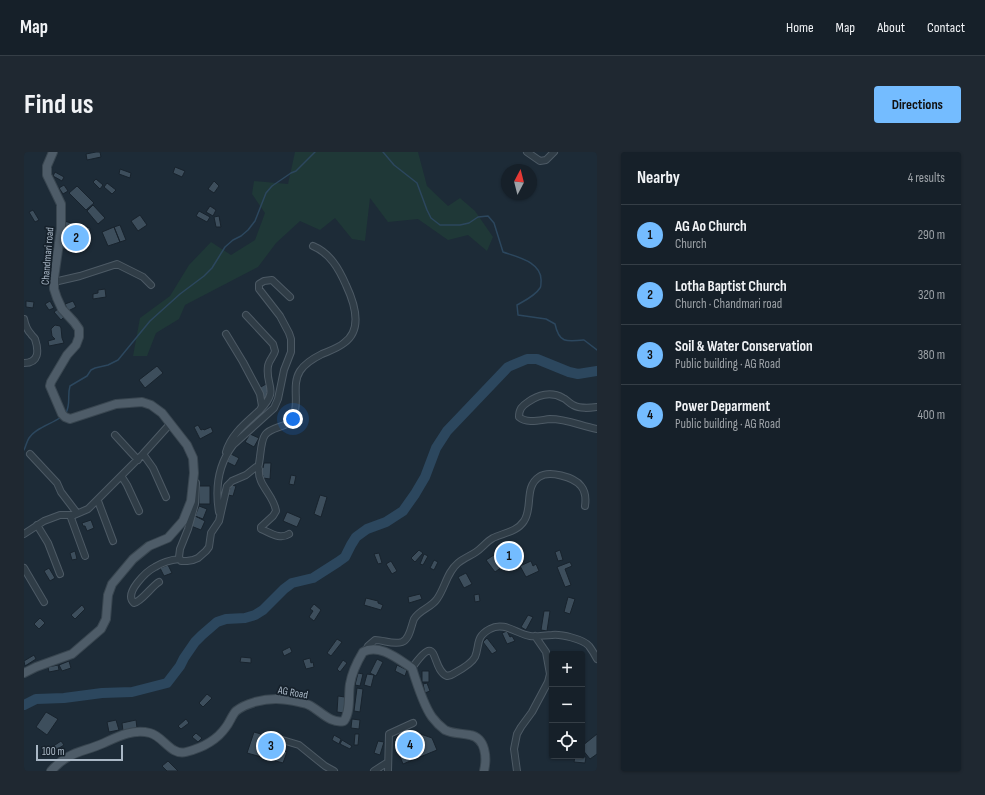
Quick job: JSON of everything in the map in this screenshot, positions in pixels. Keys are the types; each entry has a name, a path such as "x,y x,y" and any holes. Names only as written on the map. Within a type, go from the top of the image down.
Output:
{"main road":[{"name":"Chandmari road","path":"24,674 36,667 72,654 101,629 106,619 108,595 112,584 133,559 149,546 168,538 183,521 191,501 194,473 192,458 187,445 162,414 152,405 142,402 116,404 70,419 65,417 50,386 67,356 76,345 79,337 79,329 66,314 56,298 54,282 61,229 61,204 47,175 47,166 53,152"},
{"path":"366,650 383,651 412,668 418,687 431,716 445,729 458,734 470,735 477,738 480,742 484,748 485,755 486,763 484,771"},
{"name":"AG Road","path":"51,771 58,763 72,754 103,744 119,736 138,731 152,733 163,740 172,750 184,753 211,742 220,736 235,712 246,705 260,701 277,699 309,705 323,715 337,722 344,721 348,713 350,684 353,672 359,658 366,650"}],"street":[{"path":"527,152 540,161 546,160 554,152"},
{"path":"289,534 286,536 277,536 261,529 276,511 274,502 259,478 258,468 262,442 268,432 288,423 294,417 296,379 301,369 315,358 344,343 354,332 356,326 356,310 342,275 320,249 313,246"},
{"path":"54,282 117,264 143,277 151,285"},
{"path":"223,463 233,445 274,408 290,352 291,339 289,333 280,316 259,289 259,284 264,281 272,280 290,297"},
{"path":"219,518 217,490 219,475 228,443 268,402 272,392 268,366 275,351 273,344 246,315"},
{"path":"24,319 29,333 35,339 37,354 33,361 30,363 24,363"},
{"path":"226,334 260,394 262,400 260,410"},
{"path":"597,406 579,407 572,405 563,397 544,394 520,407 519,412 519,417 522,420 562,420 597,429"},
{"path":"25,531 60,515 70,515 88,509 98,501 138,460 170,424"},
{"path":"115,435 138,460"},
{"path":"30,454 57,483 61,492 77,513"},
{"path":"143,454 154,468 166,497"},
{"path":"159,582 152,587 137,603 132,601 131,598 133,589 150,570 165,562 179,559 187,562 202,555 208,547 211,533 219,521 225,491 229,483 246,475 253,468 258,468"},
{"path":"179,559 181,544 188,529 196,504 194,473"},
{"path":"366,650 375,640 396,643 403,641 408,636 417,614 437,599 453,568 459,562 478,551 494,538 520,526 527,515 532,485 541,476 552,474 578,482 582,486 585,493 585,506"},
{"path":"122,476 139,511"},
{"path":"98,501 113,541"},
{"path":"70,515 85,556"},
{"path":"37,525 48,543 60,574"},
{"path":"24,568 44,602"},
{"path":"412,668 422,654 429,651 434,655 441,672 448,676 451,675 473,659 481,635 490,628 497,626 514,629 527,635 558,635 585,643 589,646 597,659"},
{"path":"517,771 514,749 517,734 532,712 548,682 550,674 546,652 535,636"},
{"path":"388,771 389,734 413,723"},
{"path":"279,739 299,745 334,771"},
{"path":"374,771 388,762"}],"green space":[{"path":"295,152 418,152 427,186 448,206 460,198 475,211 493,237 487,251 468,235 448,240 418,219 388,222 370,198 365,241 352,239 335,218 320,230 300,221 276,243 258,267 185,305 179,319 156,333 147,356 133,356 140,318 170,296 189,265 211,242 231,255 255,240 265,213 252,194 254,181 288,184"}],"building":[{"path":"100,152 101,157 87,160 86,154"},
{"path":"175,167 185,171 182,177 173,173"},
{"path":"120,169 131,173 130,178 119,174"},
{"path":"55,172 64,177 62,181 53,176"},
{"path":"96,179 103,185 100,189 93,182"},
{"path":"214,181 219,186 214,193 208,189"},
{"path":"107,183 116,190 112,194 104,187"},
{"path":"64,185 68,191 63,194 59,188"},
{"path":"77,186 94,203 86,210 69,193"},
{"path":"93,205 105,218 98,224 87,211"},
{"path":"210,206 216,210 213,216 206,212"},
{"path":"33,210 39,220 35,222 29,212"},
{"path":"199,211 210,217 207,222 196,216"},
{"path":"140,215 147,225 138,231 131,221"},
{"path":"219,216 221,227 216,227 214,217"},
{"path":"64,221 90,228 88,248 62,249"},
{"path":"120,225 126,240 120,242 114,227"},
{"path":"114,227 120,242 108,246 102,232"},
{"path":"105,289 106,297 93,299 93,294 98,293 98,290"},
{"path":"26,301 34,302 33,308 26,307"},
{"path":"50,301 54,308 49,310 45,304"},
{"path":"73,301 76,307 68,311 65,304"},
{"path":"58,309 64,317 61,320 54,312"},
{"path":"55,325 60,326 61,328 64,343 49,346 48,341 55,339 52,336 51,329"},
{"path":"157,366 163,373 145,388 139,380"},
{"path":"266,384 270,399 266,401 259,388"},
{"path":"198,425 201,430 211,427 213,432 200,439 194,427"},
{"path":"250,434 259,438 254,447 245,442"},
{"path":"231,454 239,458 235,466 227,462"},
{"path":"264,463 271,463 270,479 263,478 263,475 260,474"},
{"path":"291,475 296,476 294,485 289,484"},
{"path":"231,485 236,486 233,496 228,495"},
{"path":"199,486 210,486 210,504 199,504"},
{"path":"320,495 327,497 321,517 314,514"},
{"path":"199,506 207,509 203,519 195,516"},
{"path":"287,512 301,518 297,527 283,521"},
{"path":"195,516 205,521 201,530 191,526"},
{"path":"91,520 94,528 87,531 82,523"},
{"path":"514,545 521,555 504,566 497,556"},
{"path":"419,550 423,553 415,562 411,558"},
{"path":"560,550 563,560 558,561 555,552"},
{"path":"75,551 77,559 72,560 70,553"},
{"path":"379,553 382,563 378,564 374,554"},
{"path":"424,554 428,556 423,565 420,564"},
{"path":"494,555 502,567 495,572 486,560"},
{"path":"434,560 438,562 434,570 430,568"},
{"path":"391,561 397,571 392,574 386,564"},
{"path":"531,561 533,566 536,564 539,571 526,577 520,566"},
{"path":"570,562 572,566 565,569 571,585 565,587 557,567"},
{"path":"168,565 172,573 164,576 160,568"},
{"path":"49,568 55,578 50,581 44,571"},
{"path":"466,573 472,584 464,588 458,577"},
{"path":"420,594 422,599 409,603 408,597"},
{"path":"479,594 480,601 475,602 474,595"},
{"path":"568,597 575,599 570,614 564,612"},
{"path":"366,598 378,601 378,603 383,605 381,610 364,605"},
{"path":"314,604 321,610 314,621 309,617 313,611 310,609"},
{"path":"82,605 85,609 75,619 71,615"},
{"path":"544,611 550,611 547,631 541,630"},
{"path":"528,615 533,617 526,630 521,627"},
{"path":"40,618 45,623 39,629 34,624"},
{"path":"507,631 510,637 512,636 515,641 507,644 502,633"},
{"path":"487,638 497,651 492,654 483,642"},
{"path":"337,639 342,642 331,656 327,653"},
{"path":"290,647 292,652 284,656 282,651"},
{"path":"34,655 36,659 25,666 24,661"},
{"path":"241,657 251,658 251,663 240,662"},
{"path":"310,658 314,667 306,669 303,660"},
{"path":"377,659 383,662 376,676 370,673"},
{"path":"343,660 347,663 340,672 337,669"},
{"path":"69,661 71,668 62,671 59,665"},
{"path":"58,665 59,670 49,672 48,667"},
{"path":"397,665 407,670 405,676 395,671"},
{"path":"422,671 429,671 429,682 422,682"},
{"path":"358,673 363,674 360,686 355,685"},
{"path":"367,674 374,675 371,687 364,685"},
{"path":"427,683 430,691 425,693 423,684"},
{"path":"357,688 363,689 360,712 354,711"},
{"path":"207,694 212,698 203,707 199,703"},
{"path":"338,696 345,697 344,713 337,712"},
{"path":"46,712 58,719 47,735 36,727"},
{"path":"186,719 189,723 181,729 178,726"},
{"path":"352,719 360,720 359,729 351,728"},
{"path":"116,720 119,730 109,732 107,722"},
{"path":"136,720 137,728 123,731 122,723"},
{"path":"254,732 261,734 257,748 265,750 268,741 276,744 275,748 287,752 283,763 247,753"},
{"path":"415,732 432,738 437,750 403,764 394,741"},
{"path":"196,733 202,738 198,742 192,737"},
{"path":"355,734 359,734 358,745 354,745"},
{"path":"597,734 597,754 590,759 585,753 585,744"},
{"path":"334,735 341,739 339,744 332,740"},
{"path":"342,740 352,746 350,749 340,744"},
{"path":"61,741 64,745 51,753 49,749"},
{"path":"378,741 384,742 380,755 374,753"},
{"path":"586,757 585,763 574,762 574,759 585,759"},
{"path":"168,761 178,771 167,771 162,766"}],"waterway":[{"path":"66,413 70,386 87,376 91,370 108,365 118,360 150,321 180,294 204,276 212,268 225,247 248,230 255,221 266,193 272,186 296,171 315,152"},
{"path":"383,152 394,165 417,183 431,218 440,225 460,225 469,223 478,217 488,216 494,223 503,252 522,258 534,265 541,275 540,288 532,296 517,305 518,315 546,319 555,324 559,335 564,340 584,340 597,350"},
{"path":"24,705 36,699 132,692 167,683 195,642 217,622 226,619 245,618 255,615 263,610 292,583 313,578 345,557 356,537 367,529 386,522 403,511 425,477 436,448 447,431 508,367 527,359 537,359 569,372 578,374 597,371"},
{"path":"24,450 28,439 35,431 61,417"}],"place":[{"name":"Lotha Baptist Church","path":"76,238"},
{"name":"AG Ao Church","path":"509,556"},
{"name":"Power Deparment","path":"410,745"},
{"name":"Soil & Water Conservation","path":"271,746"}]}
